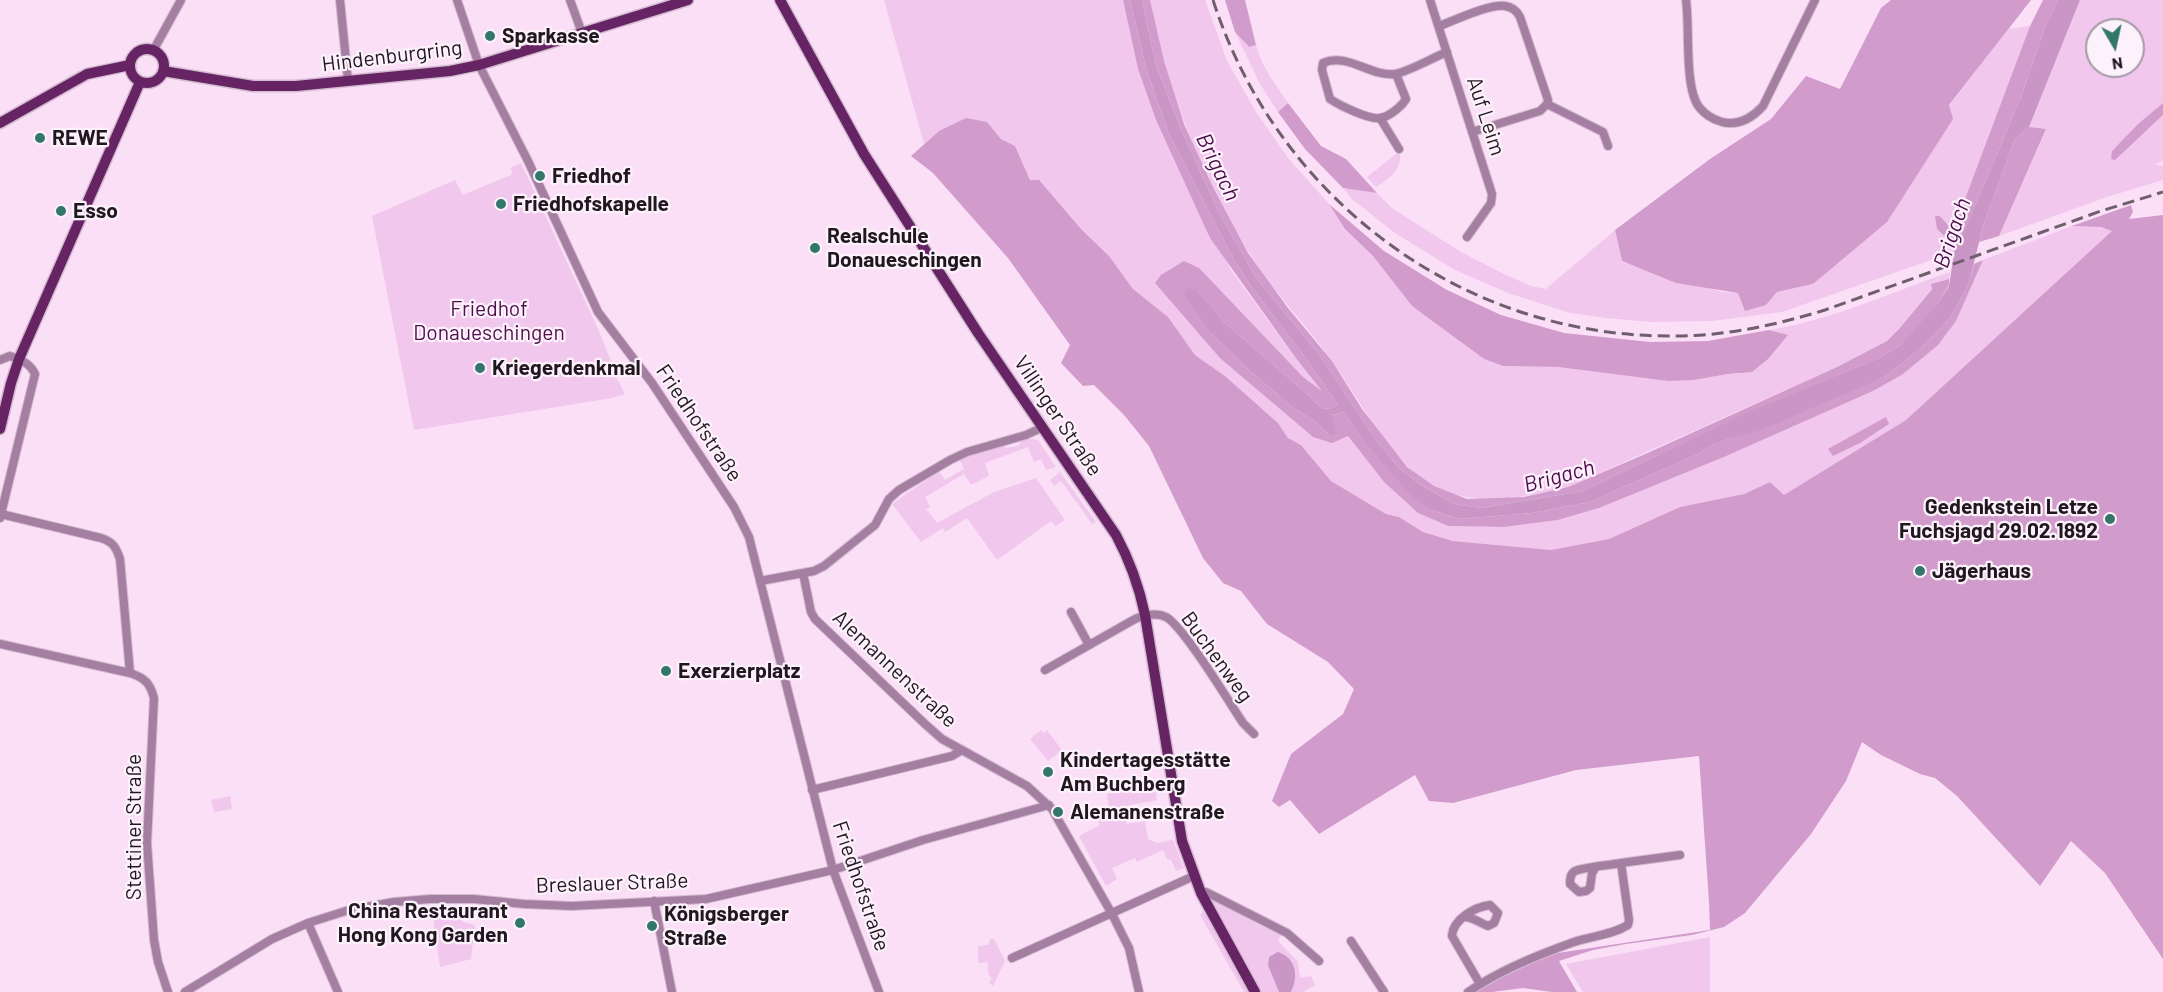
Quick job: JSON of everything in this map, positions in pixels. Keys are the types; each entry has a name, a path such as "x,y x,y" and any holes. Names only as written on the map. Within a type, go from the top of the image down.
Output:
{"main road":[{"name":"Hindenburgring","path":"163,70 253,86 296,86 450,71 582,33 660,4 688,0"},
{"name":"Villinger Straße","path":"780,0 864,154 1041,428 1116,535 1131,564 1145,615 1182,841 1201,893 1255,992"},
{"path":"139,51 153,51 160,56 164,64 163,70 153,82 140,82 133,75 130,65 134,55 139,51"},
{"path":"0,123 87,74 130,65"},
{"path":"0,429 10,383 19,360 140,82"}],"street":[{"path":"153,51 181,0"},
{"path":"340,0 348,81"},
{"name":"Friedhofstraße","path":"456,0 479,64 528,160 598,312 652,383 741,519 749,537 833,870 879,992"},
{"path":"570,0 582,33"},
{"name":"Auf Leim","path":"1430,0 1492,194 1491,203 1467,237"},
{"path":"1686,0 1691,86 1698,106 1712,119 1726,123 1746,121 1755,116 1763,106 1815,0"},
{"path":"1439,26 1494,6 1508,6 1513,9 1520,17 1548,99 1547,104 1540,111 1472,132"},
{"path":"1396,74 1406,99 1404,103 1386,117 1372,118 1330,99 1322,70 1323,63 1330,60 1354,63 1384,74 1396,74 1447,52"},
{"path":"1547,104 1604,132 1608,146"},
{"path":"1380,118 1399,149"},
{"path":"0,360 10,356 32,367 35,374 1,516 101,538 110,541 115,546 120,559 130,673"},
{"path":"760,582 824,566 875,525 889,499 950,459 1041,428"},
{"name":"Alemannenstraße","path":"803,573 810,612 815,620 942,739 1027,786 1049,805 1129,948 1139,992"},
{"path":"1071,612 1089,645"},
{"path":"1045,670 1145,615"},
{"name":"Buchenweg","path":"1145,615 1159,615 1176,625 1243,723 1254,734"},
{"name":"Stettiner Straße","path":"0,644 130,673 143,678 150,686 154,698 147,843 154,940 158,962 168,992"},
{"name":"Alemannenstraße","path":"812,790 952,756 962,750"},
{"name":"Breslauer Straße","path":"185,992 272,939 308,922 349,910 394,902 430,899 474,899 572,906 706,898 833,870 923,840 1049,805"},
{"path":"1596,867 1680,855"},
{"path":"1468,992 1531,958 1577,941 1614,932 1628,925 1621,863"},
{"path":"1012,958 1194,876"},
{"path":"1201,893 1206,892 1287,933 1319,961"},
{"path":"654,901 672,992"},
{"path":"1464,917 1455,924 1452,936 1480,984"},
{"path":"308,922 338,992"},
{"path":"1352,941 1384,992"}],"green space":[{"path":"884,0 1123,0 1138,69 1156,120 1231,270 1324,393 1303,377 1263,337 1156,284 1313,437 1348,436 1384,482 1418,513 1448,526 1504,527 1558,520 1599,508 1724,457 1873,391 1956,321 1983,260 2072,226 2102,227 2113,231 1906,420 1784,496 1770,482 1744,494 1680,507 1609,539 1551,550 1453,541 1423,532 1399,517 1386,514 1331,481 1301,445 1288,438 1278,423 1225,376 1195,355 1168,317 1133,289 1109,256 1030,180 1015,146 1001,139 987,123 939,131 924,144"},
{"path":"1150,0 1205,0 1227,61 1256,112 1288,158 1329,204 1345,229 1373,256 1412,306 1484,359 1503,366 1558,367 1668,381 1738,374 1787,335 1769,330 1837,313 1950,272 1949,279 1932,284 1932,288 1887,341 1837,367 1568,487 1501,499 1484,499 1451,493 1435,487 1420,477 1391,448 1332,361 1268,281 1246,248 1189,134 1162,55"},
{"path":"2080,0 2163,0 2163,103 2138,124 2112,151 2147,130 2163,115 2163,160 2155,165 2163,166 2163,180 2107,197 1999,236 2046,130 2029,127"},
{"path":"2030,26 1953,232 1940,216 1937,229 1955,247 1954,252 1782,312 1712,321 1650,322 1570,313 1508,293 1455,270 1395,233 1352,199 1343,188 1377,193 1393,209 1461,252 1531,286 1546,289 1615,230 1622,262 1722,292 1738,293 1745,310 1766,305 1777,292 1814,284 1952,119 1949,106 2008,29"},
{"path":"1235,32 1249,47 1256,45 1265,68 1288,103 1278,112 1260,84"},
{"path":"1400,151 1397,168 1390,177 1376,187 1367,177"},
{"name":"Friedhof Donaueschingen","path":"521,163 598,329 612,368 625,394 414,430 372,216 455,180 463,195 513,174 510,168"},
{"path":"1022,440 1038,440 1056,467 1046,470 1041,459 1034,462 1028,447 985,463 989,476 971,485 964,474 925,497 930,507 926,509 937,523 994,492 1036,478 1065,520 1056,526 1051,521 997,560 967,518 945,532 943,528 921,542 892,504 939,471 945,480 964,469 959,459 1002,444 1006,448 1018,446"},
{"path":"1060,472 1096,522 1092,524 1061,481 1054,486 1050,480"},
{"path":"1041,730 1043,733 1047,730 1062,750 1048,761 1030,739"},
{"path":"1154,781 1157,800 1125,806 1127,824 1145,821 1148,839 1157,843 1173,840 1184,868 1176,871 1163,850 1137,862 1135,858 1112,868 1117,879 1106,886 1079,836 1100,825 1097,818 1109,810 1107,794"},
{"path":"230,796 232,809 214,812 211,800"},
{"path":"1215,899 1257,924 1281,935 1278,941 1298,962 1300,978 1311,976 1315,985 1303,992 1244,992 1200,915"},
{"path":"462,911 463,922 475,925 471,959 440,967 432,912"},
{"path":"1710,937 1710,992 1583,992 1566,964"},
{"path":"990,939 994,939 1005,961 993,986 989,983 992,978 988,974 988,962 978,963 978,946 988,945"}],"shaded area":[{"path":"1123,0 1130,0 1146,68 1168,132 1234,260 1338,405 1330,409 1321,408 1225,323 1197,290 1212,334 1249,370 1292,407 1316,422 1331,437 1331,415 1344,412 1360,437 1432,510 1459,519 1532,513 1590,502 1698,454 1712,445 1886,376 1920,349 1951,317 1969,283 1974,264 1983,260 1956,321 1938,345 1903,374 1873,391 1724,457 1599,508 1558,520 1504,527 1448,526 1418,513 1384,482 1348,436 1332,443 1313,437 1220,358 1155,283 1161,275 1184,261 1199,268 1303,377 1322,391 1210,238 1156,120 1138,69"},
{"path":"1130,0 1142,0 1156,65 1180,127 1218,211 1256,278 1318,353 1376,440 1399,468 1418,483 1454,504 1481,508 1583,491 1752,410 1879,358 1901,345 1938,303 1949,286 1955,247 1968,222 2021,97 2045,27 2058,0 2080,0 2029,127 2015,139 1983,226 1969,283 1951,317 1920,349 1886,376 1761,430 1712,445 1698,454 1590,502 1532,513 1459,519 1432,510 1412,496 1360,437 1344,412 1331,415 1337,432 1331,437 1316,422 1292,407 1212,334 1184,295 1188,288 1197,290 1225,323 1321,408 1330,409 1338,405 1234,260 1168,132 1146,68"},
{"path":"1142,0 1150,0 1164,61 1184,124 1212,185 1248,253 1288,308 1332,361 1362,409 1407,467 1434,486 1467,499 1524,497 1568,487 1643,455 1837,367 1887,341 1932,289 1931,284 1949,279 1949,285 1938,303 1901,345 1879,358 1753,410 1583,491 1481,508 1454,504 1418,483 1399,468 1376,440 1318,353 1256,278 1218,211 1180,127 1156,65"},
{"path":"1225,0 1245,0 1256,45 1249,47 1235,32"},
{"path":"1891,0 2031,0 1949,105 1953,119 1887,222 1813,284 1777,292 1766,305 1745,311 1738,293 1676,283 1622,261 1615,230 1710,159 1771,119 1806,76 1840,89 1881,8"},
{"path":"2043,0 2058,0 2045,27 2021,97 1968,222 1955,247 1937,229 1935,216 1940,216 1953,231 2030,26"},
{"path":"1288,103 1321,146 1346,159 1377,193 1343,188 1305,149 1278,112"},
{"path":"2163,103 2163,115 2115,160 2111,159 2112,151 2138,124"},
{"path":"966,118 987,122 1001,139 1015,146 1030,180 1039,180 1081,229 1109,256 1133,289 1168,317 1195,355 1225,376 1278,423 1288,438 1301,445 1331,481 1386,514 1399,517 1423,532 1453,541 1551,550 1609,539 1680,507 1744,494 1770,482 1784,495 1906,420 2112,231 2101,227 2072,226 2131,205 2133,212 2129,219 2163,215 2163,959 2105,873 2071,841 2040,886 1957,796 1935,778 1920,774 1881,755 1862,742 1846,781 1811,834 1745,913 1724,927 1692,935 1593,950 1559,961 1577,992 1552,992 1523,988 1475,992 1551,954 1710,930 1699,756 1576,770 1453,803 1429,801 1415,775 1319,834 1290,800 1279,807 1272,801 1291,754 1343,714 1354,689 1328,662 1267,624 1241,591 1223,583 1203,558 1149,446 1124,415 1094,385 1083,386 1061,363 1070,345 1008,258 933,173 911,156 939,131"},
{"path":"2029,127 2046,129 1999,236 1979,242 2015,139"},
{"path":"1329,204 1384,251 1447,290 1501,315 1564,333 1650,342 1708,341 1769,330 1788,335 1768,359 1752,372 1694,380 1668,381 1558,367 1503,366 1484,359 1412,306 1373,256 1345,229"},
{"path":"1886,417 1889,424 1860,443 1833,456 1828,449"},
{"path":"1278,952 1289,959 1294,968 1295,980 1291,992 1279,992 1268,965 1269,957"}],"railway":[{"path":"1213,0 1243,72 1282,137 1331,194 1388,243 1452,283 1522,312 1596,330 1674,336 1732,332 1788,320 1825,310 2101,211 2163,192"}],"place":[{"name":"Sparkasse","path":"490,36"},
{"name":"REWE","path":"40,138"},
{"name":"Friedhof","path":"540,176"},
{"name":"Friedhofskapelle","path":"501,204"},
{"name":"Esso","path":"61,211"},
{"name":"Realschule Donaueschingen","path":"815,248"},
{"name":"Kriegerdenkmal","path":"480,368"},
{"name":"Gedenkstein Letze Fuchsjagd 29.02.1892","path":"2110,519"},
{"name":"Jägerhaus","path":"1920,571"},
{"name":"Exerzierplatz","path":"666,671"},
{"name":"Kindertagesstätte Am Buchberg","path":"1048,772"},
{"name":"Alemanenstraße","path":"1058,812"},
{"name":"China Restaurant Hong Kong Garden","path":"520,923"},
{"name":"Königsberger Straße","path":"652,926"}],"water label":[{"name":"Brigach","path":"1218,167"},
{"name":"Brigach","path":"1952,233"},
{"name":"Brigach","path":"1559,476"}]}
